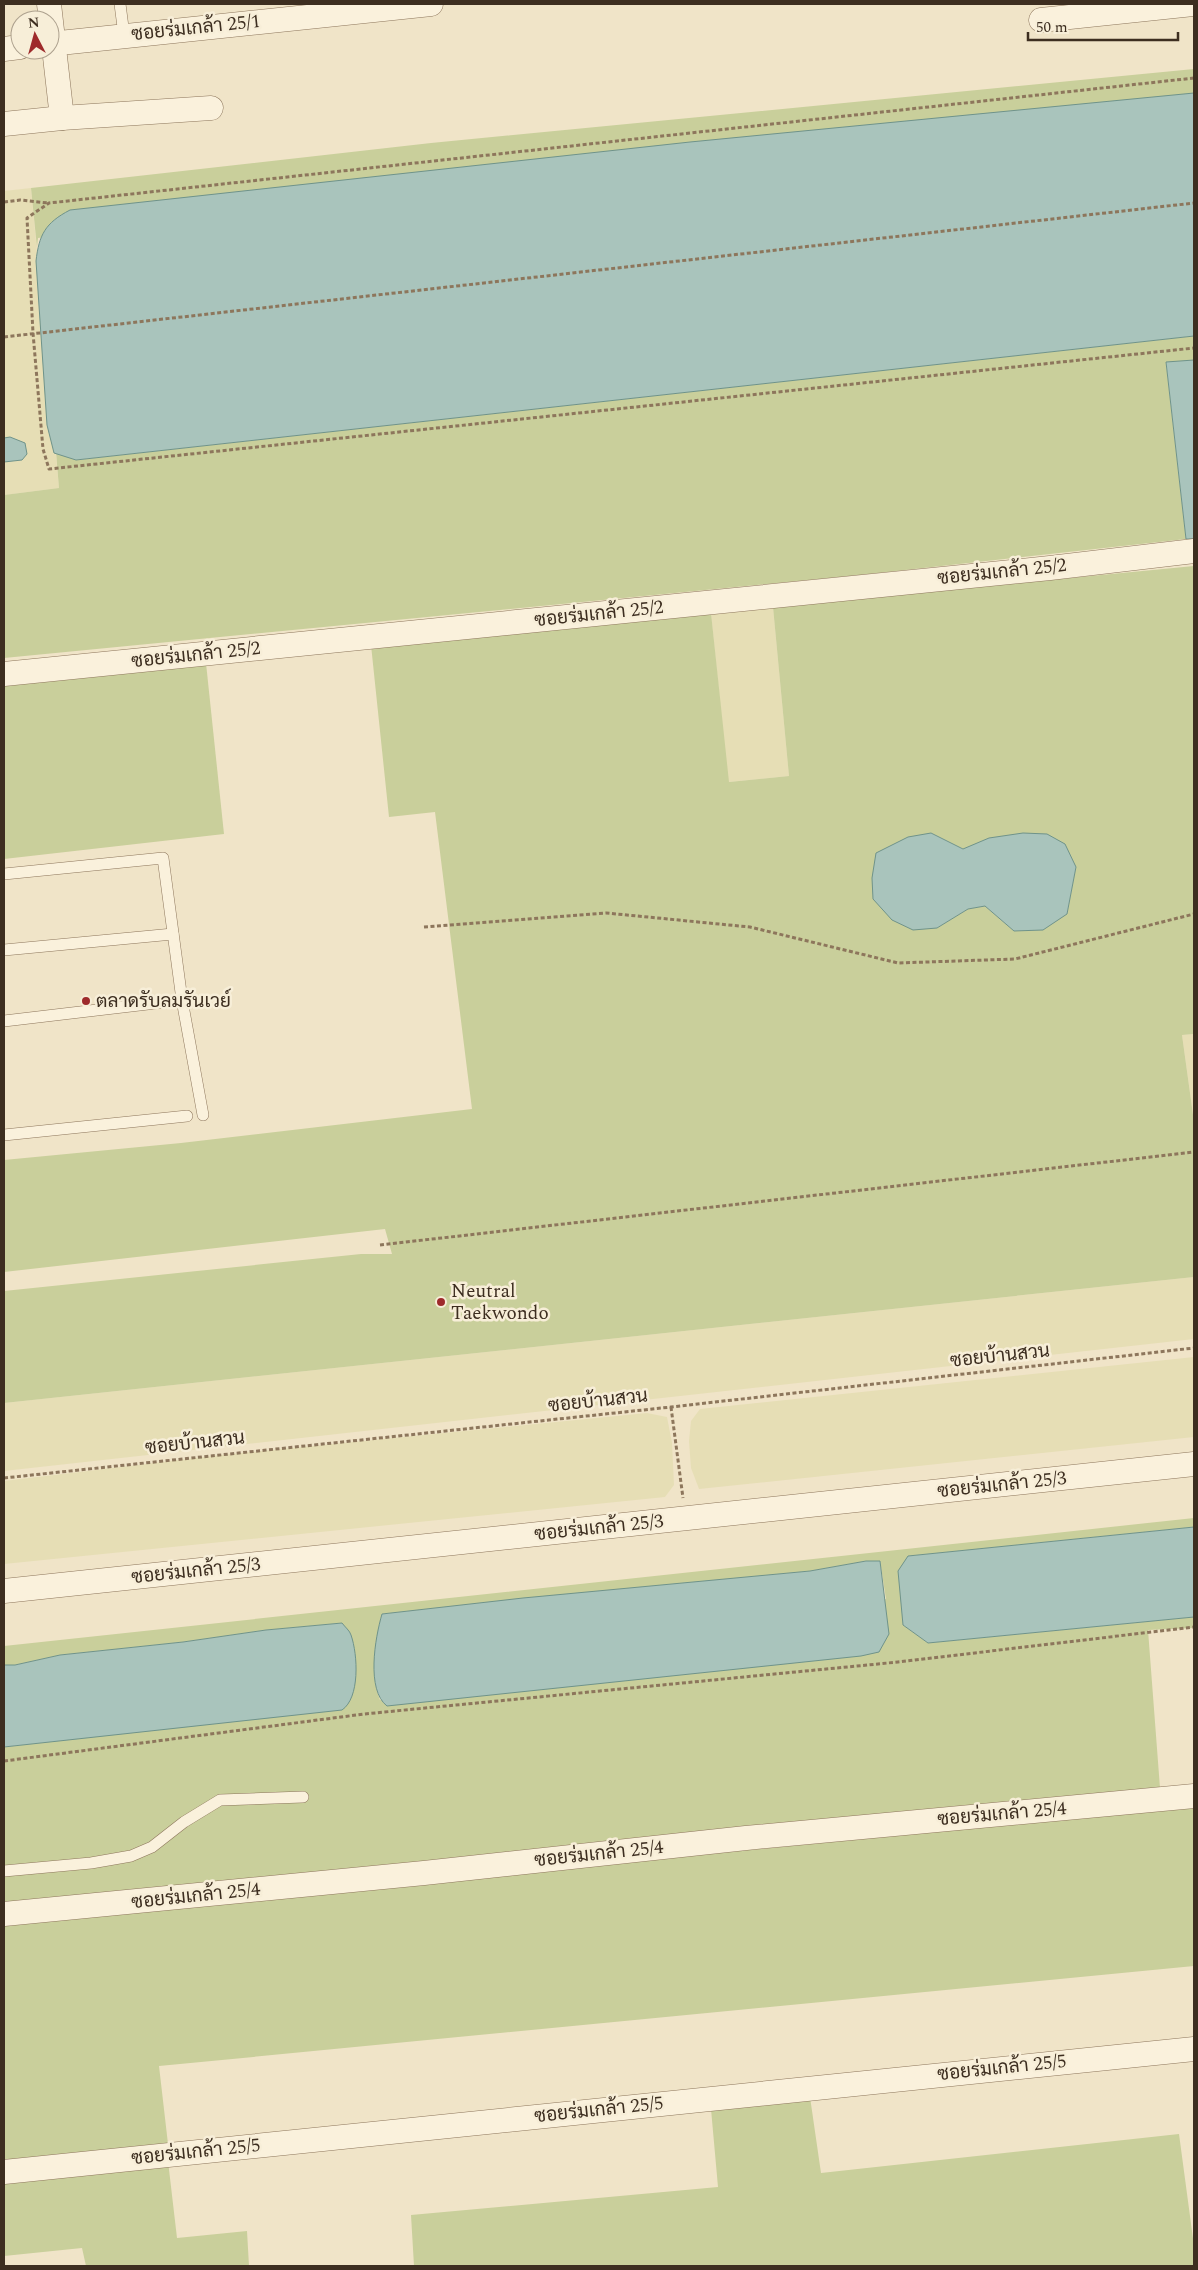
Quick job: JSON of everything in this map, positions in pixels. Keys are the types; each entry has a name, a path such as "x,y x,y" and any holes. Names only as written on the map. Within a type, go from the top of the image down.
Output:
{"street":[{"name":"ซอยร่มเกล้า 25/1","path":"60,43 279,16 431,4"},
{"path":"1041,20 1193,4"},
{"path":"54,60 62,118"},
{"path":"4,124 62,118 211,108"},
{"name":"ซอยร่มเกล้า 25/2","path":"4,674 1050,568 1194,550"},
{"name":"ซอยร่มเกล้า 25/3","path":"4,1591 1194,1464"},
{"name":"ซอยร่มเกล้า 25/4","path":"4,1914 424,1874 746,1838 1194,1796"},
{"name":"ซอยร่มเกล้า 25/5","path":"4,2172 1194,2048"}],"lane":[{"path":"120,4 124,35"},
{"path":"4,874 163,858 182,1000 203,1115"},
{"path":"4,950 173,934"},
{"path":"4,1021 182,1000"},
{"path":"4,1135 187,1116"},
{"path":"4,1871 90,1863 131,1856 152,1847 184,1822 220,1800 303,1797"}],"path":[{"path":"4,202 20,200 49,203 1194,78"},
{"path":"49,203 27,218 33,333 43,449 49,470 1194,348"},
{"path":"4,337 1194,203"},
{"path":"424,926 606,913 750,927 898,962 1015,959 1194,914"},
{"path":"380,1244 1194,1152"},
{"name":"ซอยบ้านสวน","path":"4,1478 671,1407 1194,1348"},
{"path":"671,1407 684,1503"},
{"path":"4,1761 364,1714 898,1662 1194,1627"}],"shaded area":[{"path":"31,188 59,488 4,495 4,191"},
{"path":"773,607 789,776 728,782 711,613"},
{"path":"1194,1034 1194,1122 1182,1035"},
{"path":"1194,1277 1194,1339 4,1471 4,1403"},
{"path":"1194,1357 1194,1437 699,1489 691,1468 689,1441 691,1421 700,1409"},
{"path":"647,1413 667,1417 672,1443 674,1485 665,1497 4,1564 4,1481 221,1455"}],"green space":[{"path":"1194,69 1194,93 38,238 37,248 31,188 431,143"},
{"path":"1194,336 1194,360 1166,363 1186,539 860,575 4,658 4,495 59,488 56,452 76,460"},
{"path":"1194,566 1194,1034 1182,1035 1194,1122 1194,1277 4,1403 4,1291 361,1254 392,1254 385,1229 4,1272 4,1160 181,1143 472,1109 435,812 389,817 371,645 711,613 729,782 789,776 773,607","holes":["931,833 963,849 1076,867 1067,914 1014,931 985,906 968,909 937,928"]},
{"path":"206,663 224,834 4,859 4,683"},
{"path":"1194,1518 1194,1527 909,1556 903,1625 928,1643 1194,1617 1194,1628 1148,1630 1160,1788 4,1906 4,1747 117,1734 342,1623 266,1630 183,1642 60,1655 15,1665 4,1665 4,1646","holes":["866,1561 880,1561 886,1599 380,1700 377,1689 375,1668 382,1614 810,1571"]},
{"path":"1194,1807 1194,1966 159,2066 168,2144 4,2163 4,1922"},
{"path":"810,2097 821,2173 1179,2134 1194,2246 1194,2266 414,2266 411,2215 718,2187 711,2109"},
{"path":"168,2161 177,2238 247,2231 249,2266 86,2266 82,2248 4,2256 4,2178"}],"water":[{"path":"1194,93 1194,336 76,460 54,453 47,425 36,261 41,237 49,225 70,210 690,142"},
{"path":"1194,360 1194,539 1186,539 1166,362"},
{"path":"10,437 25,443 27,454 22,460 4,462 4,438"},
{"path":"931,833 963,849 989,838 1023,833 1047,834 1065,844 1076,867 1067,914 1043,930 1014,931 985,906 968,909 937,928 913,930 892,920 873,899 872,878 876,853 908,837"},
{"path":"1194,1527 1194,1617 928,1643 903,1625 898,1571 908,1556"},
{"path":"866,1561 880,1561 889,1634 879,1652 861,1656 387,1706 380,1698 376,1688 374,1676 375,1649 382,1614 523,1598 810,1571"},
{"path":"342,1623 351,1635 355,1653 356,1676 352,1696 342,1710 4,1747 4,1665 15,1665 60,1655 183,1642 266,1630"}],"place":[{"name":"ตลาดรับลมรันเวย์","path":"86,1001"},
{"name":"Neutral Taekwondo","path":"441,1302"}]}
